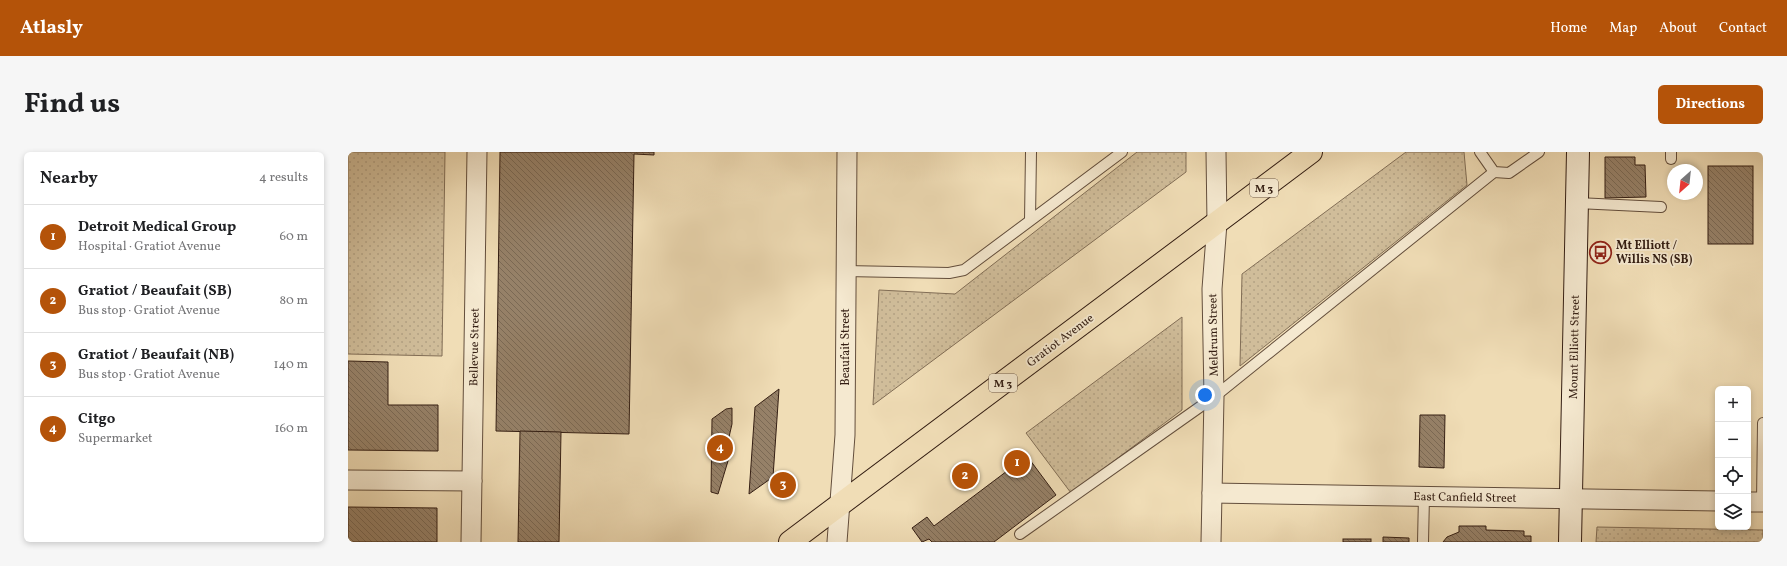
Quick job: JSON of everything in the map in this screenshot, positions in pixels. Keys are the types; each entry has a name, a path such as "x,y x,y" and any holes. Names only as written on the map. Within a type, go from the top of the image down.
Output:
{"main road":[{"name":"Gratiot Avenue","path":"790,542 1311,152"},
{"name":"Mount Elliott Street","path":"1570,542 1578,152"}],"street":[{"name":"Bellevue Street","path":"472,542 477,152"},
{"name":"Beaufait Street","path":"837,542 845,435 846,152"},
{"name":"Meldrum Street","path":"1211,542 1214,397 1212,289 1216,223 1216,152"},
{"path":"348,480 472,481"},
{"name":"East Canfield Street","path":"1212,493 1715,501"}],"lane":[{"path":"1030,220 1031,152"},
{"path":"845,271 949,273 964,270 1122,152"},
{"path":"1480,152 1494,172"},
{"path":"1020,534 1214,397 1494,172 1510,173 1539,152"},
{"path":"1577,203 1661,207"},
{"path":"1758,502 1763,423"},
{"path":"1423,542 1424,496"}],"shaded area":[{"path":"348,152 445,152 442,356 348,354"},
{"path":"1137,152 1186,152 1186,172 873,405 879,290 955,294"},
{"path":"1406,152 1464,152 1467,185 1240,366 1242,274"},
{"path":"1182,317 1182,410 1071,493 1026,433"},
{"path":"1597,527 1763,530 1763,542 1596,542"}],"building":[{"path":"500,152 654,152 654,155 634,154 629,434 496,431"},
{"path":"1605,157 1635,157 1635,165 1645,165 1646,197 1605,198"},
{"path":"1708,166 1753,166 1753,244 1708,244"},
{"path":"348,361 388,362 388,405 438,405 438,451 348,450"},
{"path":"779,389 773,477 749,494 755,407"},
{"path":"732,408 732,424 729,437 728,461 718,494 711,492 712,419 726,409"},
{"path":"1420,415 1445,415 1444,468 1419,467"},
{"path":"520,431 561,432 559,542 518,542"},
{"path":"1027,456 1056,495 994,542 932,542 929,539 922,542 912,528 927,517 934,526"},
{"path":"348,507 437,508 437,542 348,542"},
{"path":"1459,526 1486,526 1486,530 1524,531 1524,536 1531,536 1531,542 1443,542 1447,537 1459,532"},
{"path":"1383,537 1409,538 1409,542 1383,542"},
{"path":"1343,539 1371,539 1371,542 1343,542"}],"place":[{"name":"Mt Elliott / Willis NS (SB)","path":"1600,252"},
{"name":"Citgo","path":"720,448"},
{"name":"Detroit Medical Group","path":"1017,463"},
{"name":"Gratiot / Beaufait (SB)","path":"965,476"},
{"name":"Gratiot / Beaufait (NB)","path":"783,485"}]}
